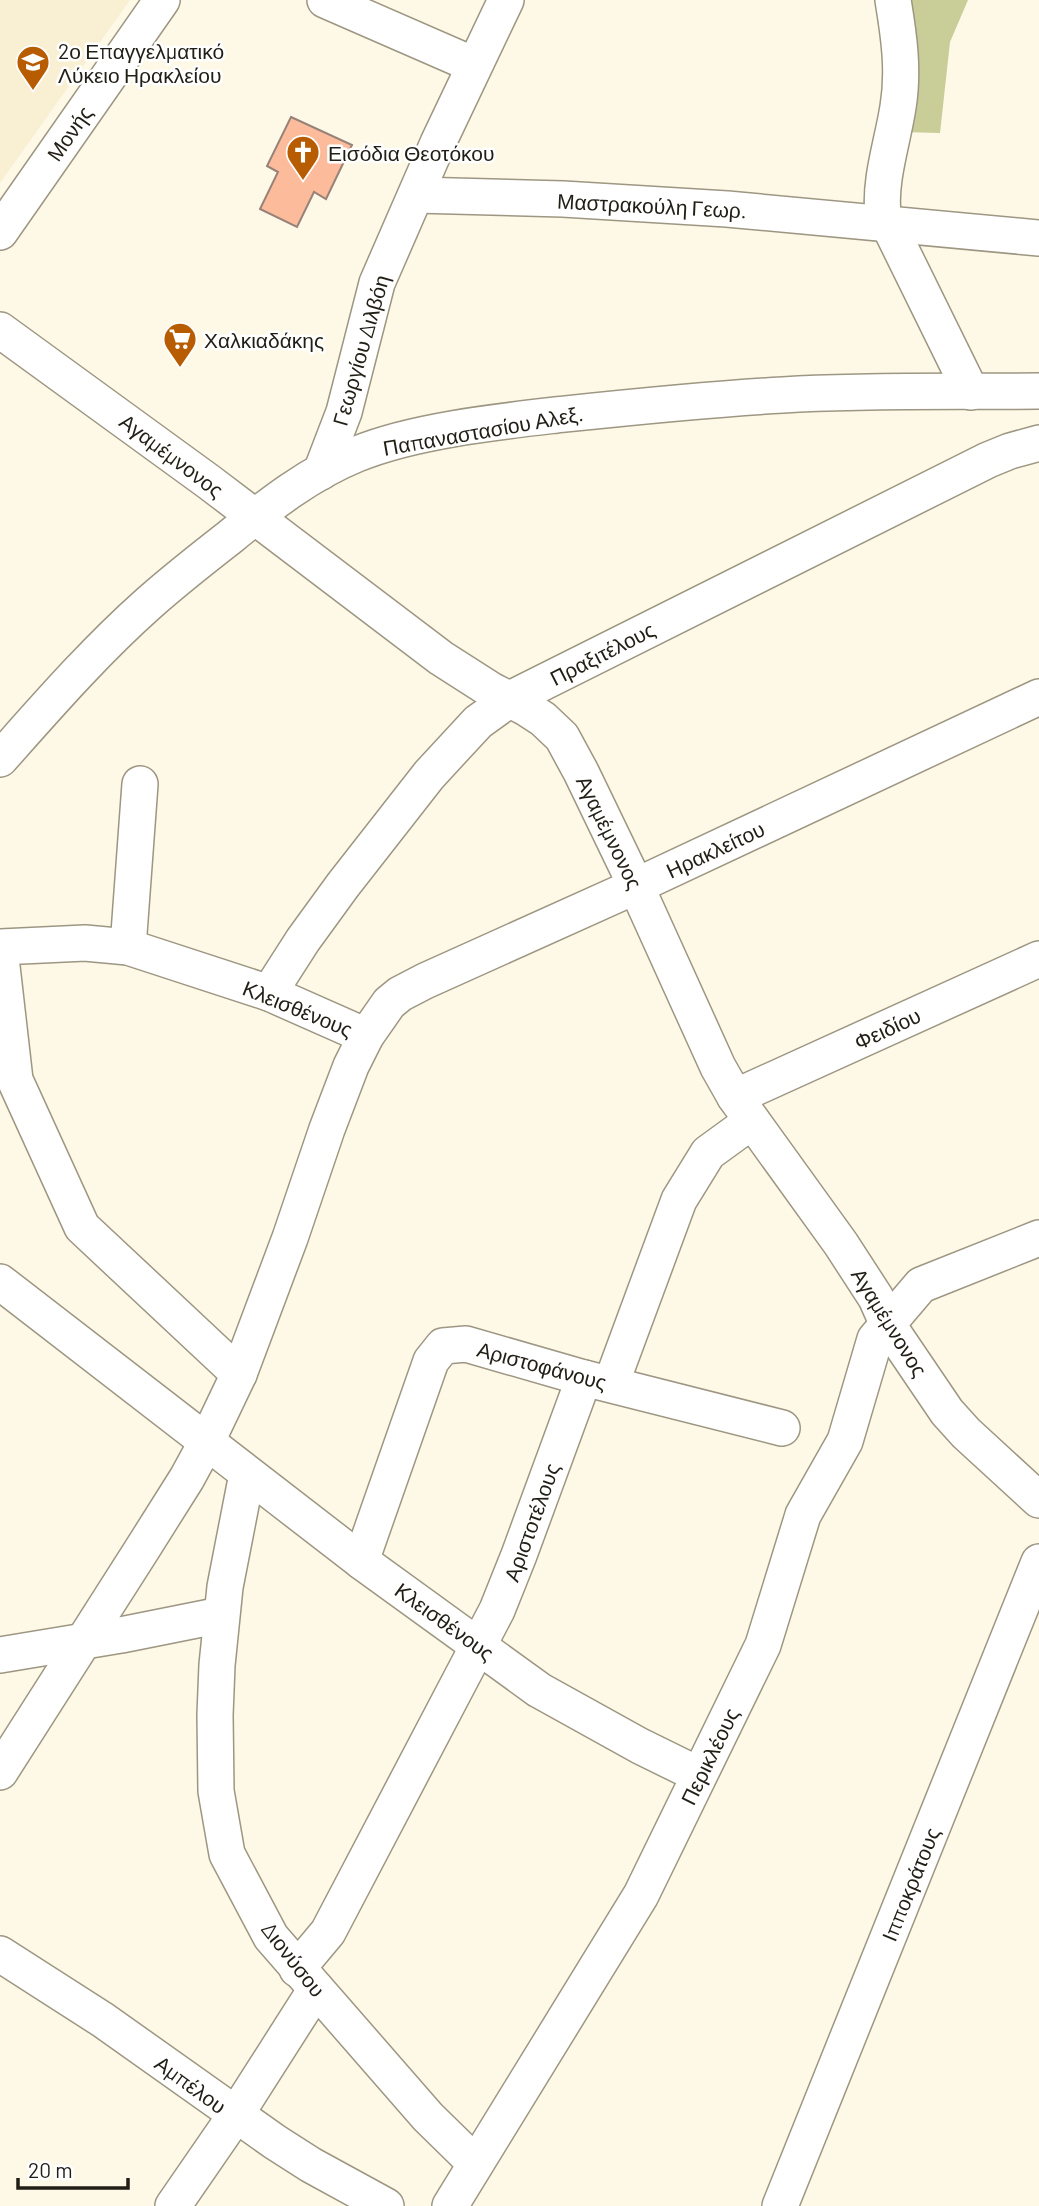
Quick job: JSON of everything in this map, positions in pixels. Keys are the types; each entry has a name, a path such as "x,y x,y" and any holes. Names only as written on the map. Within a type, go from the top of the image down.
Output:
{"street":[{"name":"Μονής","path":"0,232 162,0"},
{"path":"325,0 474,65"},
{"name":"Γεωργίου Διλβόη","path":"321,472 344,412 377,282 506,0"},
{"path":"893,0 902,70 899,105 883,189 883,213 971,392"},
{"name":"Μαστρακούλη Γεωρ.","path":"416,195 563,199 714,208 1039,238"},
{"name":"Αγαμέμνονος","path":"0,330 209,482 441,659 542,719 562,737 636,886 718,1067 744,1109 841,1244 876,1298 888,1325 947,1412 1039,1500"},
{"name":"Παπαναστασίου Αλεξ.","path":"0,759 58,695 147,605 254,518 321,472 356,454 433,434 605,409 784,395 1039,391"},
{"name":"Πραξιτέλους","path":"268,993 343,885 429,775 478,722 510,699 988,460 1039,443"},
{"name":"Ηρακλείτου","path":"366,1036 389,1003 425,981 636,886 1039,697"},
{"path":"128,947 141,784"},
{"name":"Κλεισθένους","path":"206,1443 239,1374 327,1129 351,1066 366,1036 268,993 128,947 85,943 0,948 15,1080 82,1227 239,1374"},
{"name":"Φειδίου","path":"744,1109 1039,959"},
{"name":"Αριστοτέλους","path":"475,1654 680,1200 708,1153 744,1109"},
{"name":"Περικλέους","path":"475,2163 641,1895 764,1645 803,1515 845,1441 875,1339 921,1285 1039,1238"},
{"name":"Κλεισθένους","path":"0,1282 361,1561 475,1654 640,1746 699,1775"},
{"name":"Αριστοφάνους","path":"361,1561 431,1361 443,1346 466,1343 597,1381 782,1428"},
{"path":"0,1772 187,1478 206,1443"},
{"name":"Διονύσου","path":"247,1474 221,1615 215,1715 216,1791 227,1854 271,1937 428,2117 475,2163"},
{"name":"Ιπποκράτους","path":"780,2206 1039,1562"},
{"path":"0,1655 221,1615"},
{"name":"Κλεισθένους","path":"173,2206 235,2116 307,1979 328,1932 475,1654"},
{"name":"Αμπέλου","path":"0,1954 103,2020 235,2116 311,2165 386,2206"},
{"path":"450,2206 475,2163"}],"shaded area":[{"name":"2ο Επαγγελματικό Λύκειο Ηρακλείου","path":"0,0 130,0 0,183"}],"green space":[{"path":"903,0 968,0 950,42 940,133 903,132"}],"building":[{"name":"Εισόδια Θεοτόκου","path":"291,117 352,145 326,199 314,192 297,227 260,209 278,172 267,166"}],"place":[{"name":"2ο Επαγγελματικό Λύκειο Ηρακλείου","path":"33,92"},
{"name":"Εισόδια Θεοτόκου","path":"303,182"},
{"name":"Χαλκιαδάκης","path":"180,369"}]}
